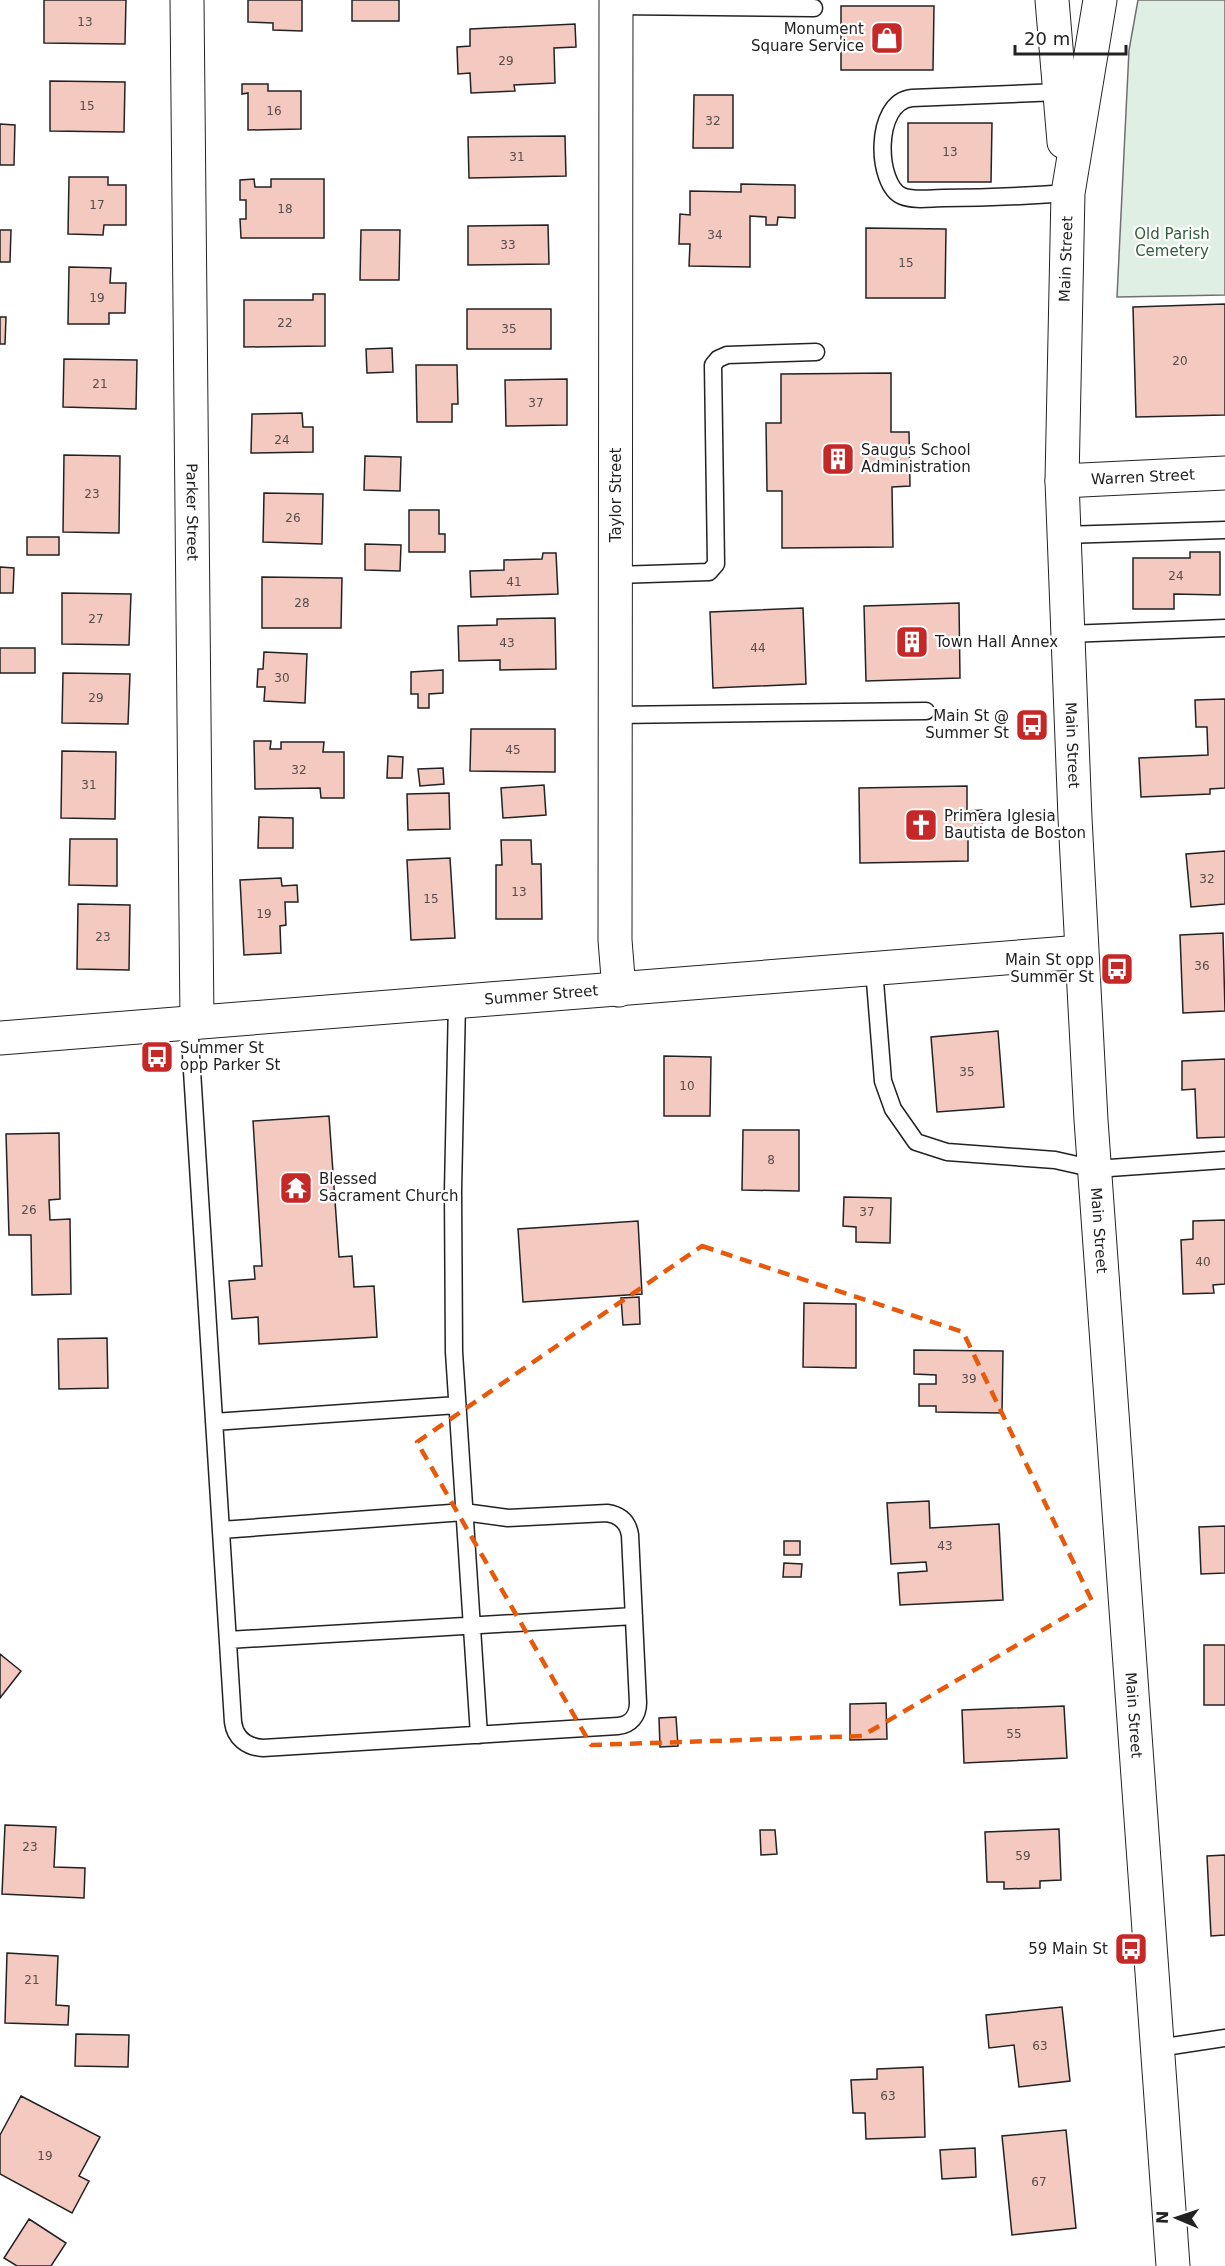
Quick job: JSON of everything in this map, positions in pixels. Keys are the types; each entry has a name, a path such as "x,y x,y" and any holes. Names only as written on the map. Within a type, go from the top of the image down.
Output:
{"street":[{"name":"Parker Street","path":"187,0 193,1023"},
{"name":"Main Street","path":"1052,0 1068,193 1062,481 1081,952 1173,2266"},
{"name":"Main Street","path":"1068,193 1100,0"},
{"name":"Taylor Street","path":"616,3 615,940 619,990"},
{"name":"Warren Street","path":"1062,481 1225,473"},
{"name":"Summer Street","path":"0,1038 1081,952"}],"lane":[{"path":"616,3 814,8"},
{"path":"1059,92 912,98 900,101 891,109 886,120 885,176 895,192 912,198 1010,198 1068,193"},
{"path":"616,575 709,572 716,564 713,365 718,359 727,355 816,352"},
{"path":"1064,536 1225,530"},
{"path":"1067,634 1225,628"},
{"path":"616,715 926,711"},
{"path":"874,969 883,1081 893,1109 916,1142 947,1152 1055,1160 1095,1169 1225,1160"},
{"path":"457,1002 453,1212 457,1405 479,1735"},
{"path":"193,1023 214,1422 228,1641 234,1729 242,1741 255,1748 618,1726 628,1723 638,1709 630,1535 626,1524 618,1516 607,1513 508,1518 464,1512 221,1530"},
{"path":"214,1422 457,1405"},
{"path":"228,1641 634,1616"},
{"path":"1158,2048 1225,2038"}],"highlighted area":[{"path":"702,1246 963,1332 1092,1601 862,1736 591,1745 417,1442"}],"green space":[{"name":"Old Parish Cemetery","path":"1138,0 1225,0 1225,295 1117,297 1129,50"}],"building":[{"path":"44,0 126,0 125,44 44,43"},
{"path":"248,0 302,0 302,31 273,30 273,23 248,22"},
{"path":"352,0 399,0 399,21 352,21"},
{"name":"Monument Square Service","path":"841,6 934,6 933,70 841,70"},
{"path":"575,24 576,47 554,48 555,83 514,85 515,91 471,93 470,73 458,74 457,47 470,46 470,29"},
{"path":"50,81 125,82 124,132 50,131"},
{"path":"242,84 268,84 268,91 301,91 301,129 248,130 248,93 242,94"},
{"path":"694,95 733,95 733,148 693,148"},
{"path":"908,123 992,123 991,182 908,182"},
{"path":"0,124 15,125 14,165 0,165"},
{"path":"565,136 566,176 469,178 468,137"},
{"path":"69,177 108,177 108,185 126,185 126,225 104,225 103,235 68,234"},
{"path":"254,179 255,187 271,187 271,179 324,179 324,238 241,238 240,219 246,219 246,200 240,200 240,180"},
{"path":"741,184 795,185 795,218 778,217 777,225 766,225 766,217 750,216 750,267 689,266 690,244 679,244 680,214 690,215 690,191 741,192"},
{"path":"548,225 549,264 468,265 468,226"},
{"path":"866,228 946,229 945,298 866,298"},
{"path":"0,230 11,230 10,262 0,262"},
{"path":"361,230 400,230 399,280 360,280"},
{"path":"69,267 111,268 110,283 126,283 125,313 109,313 109,324 68,324"},
{"path":"313,294 325,294 325,346 244,347 244,300 313,300"},
{"path":"1225,304 1225,415 1136,417 1133,307"},
{"path":"467,309 551,309 551,349 467,349"},
{"path":"0,317 6,317 5,344 0,344"},
{"path":"392,348 393,372 367,373 366,349"},
{"path":"64,359 137,360 136,409 63,407"},
{"path":"416,365 457,365 458,404 452,404 452,422 417,422"},
{"name":"Saugus School Administration","path":"891,373 891,432 909,432 910,486 892,487 893,547 782,548 782,491 767,491 766,423 781,423 781,374"},
{"path":"567,379 567,425 506,426 505,380"},
{"path":"302,413 303,427 313,427 313,452 251,453 252,414"},
{"path":"64,455 120,456 119,533 63,532"},
{"path":"365,456 401,457 400,491 364,490"},
{"path":"264,493 323,494 322,544 263,542"},
{"path":"409,510 439,510 439,534 445,534 445,552 409,552"},
{"path":"27,537 59,537 59,555 27,555"},
{"path":"365,544 401,545 400,571 365,570"},
{"path":"1190,552 1220,552 1220,595 1174,594 1174,609 1133,609 1133,558 1190,558"},
{"path":"543,553 556,553 558,594 471,597 470,571 504,570 504,560 542,559"},
{"path":"0,567 14,568 13,593 0,593"},
{"path":"262,577 342,578 341,628 262,628"},
{"path":"62,593 131,594 129,645 62,644"},
{"name":"Town Hall Annex","path":"959,603 960,678 866,681 864,606"},
{"path":"803,608 806,684 713,688 710,612"},
{"path":"555,618 556,669 500,670 500,660 459,661 458,626 497,625 497,619"},
{"path":"0,648 35,648 35,673 0,673"},
{"path":"264,652 307,654 305,703 264,701 265,687 257,687 258,669 263,669"},
{"path":"443,670 443,693 429,694 429,708 418,708 418,694 411,694 411,672"},
{"path":"63,673 130,674 128,724 62,723"},
{"path":"1225,699 1225,788 1210,789 1210,794 1141,797 1139,758 1208,755 1207,727 1196,727 1195,700"},
{"path":"471,729 555,729 555,772 470,771"},
{"path":"254,741 271,741 270,749 281,749 281,742 324,742 323,752 344,752 344,798 321,798 320,788 255,789"},
{"path":"62,751 116,752 115,819 61,818"},
{"path":"388,756 403,757 402,778 387,778"},
{"path":"443,768 444,784 420,786 418,769"},
{"path":"544,785 546,815 503,818 501,788"},
{"name":"Primera Iglesia Bautista de Boston","path":"967,786 967,811 982,810 982,838 968,839 968,861 860,863 859,788"},
{"path":"449,793 450,829 408,830 407,794"},
{"path":"259,817 293,818 293,848 258,848"},
{"path":"70,839 117,839 117,886 69,885"},
{"path":"501,840 531,840 532,864 541,864 542,919 496,919 496,865 502,865"},
{"path":"1225,851 1225,904 1191,907 1186,854"},
{"path":"450,858 455,938 411,940 407,860"},
{"path":"281,878 282,886 297,885 298,902 285,902 286,925 280,926 281,953 244,955 240,880"},
{"path":"78,904 130,905 129,970 77,969"},
{"path":"1223,933 1225,1011 1183,1013 1180,935"},
{"path":"998,1031 1004,1107 937,1112 931,1037"},
{"path":"664,1056 711,1057 710,1116 664,1116"},
{"path":"1225,1059 1225,1137 1197,1138 1195,1089 1182,1090 1182,1061"},
{"name":"Blessed Sacrament Church","path":"329,1116 339,1257 352,1256 354,1287 374,1286 377,1337 259,1344 258,1317 232,1319 229,1281 255,1279 254,1266 262,1266 253,1121"},
{"path":"743,1130 799,1130 799,1191 742,1190"},
{"path":"59,1133 60,1199 49,1200 50,1220 70,1219 71,1294 32,1295 31,1235 9,1235 6,1134"},
{"path":"844,1197 891,1198 890,1243 856,1242 856,1227 843,1226"},
{"path":"1225,1220 1225,1284 1213,1285 1214,1293 1183,1294 1181,1240 1193,1239 1193,1221"},
{"path":"638,1221 642,1294 523,1302 518,1229"},
{"path":"639,1297 640,1324 623,1325 621,1298"},
{"path":"804,1303 856,1304 856,1368 803,1367"},
{"path":"107,1338 108,1388 59,1389 58,1339"},
{"path":"914,1350 1003,1351 1002,1413 936,1412 936,1406 919,1406 919,1384 936,1384 936,1375 914,1374"},
{"path":"929,1501 930,1528 999,1524 1003,1600 900,1605 898,1573 927,1571 926,1562 891,1564 887,1503"},
{"path":"1225,1526 1225,1573 1201,1574 1199,1527"},
{"path":"784,1541 800,1541 800,1555 784,1555"},
{"path":"784,1563 802,1564 801,1577 783,1577"},
{"path":"1204,1645 1225,1645 1225,1705 1204,1705"},
{"path":"0,1654 21,1671 0,1698"},
{"path":"886,1703 887,1739 850,1740 850,1704"},
{"path":"1064,1706 1067,1758 964,1763 962,1710"},
{"path":"676,1717 678,1746 660,1747 659,1718"},
{"path":"5,1825 56,1827 54,1867 85,1868 84,1898 2,1894"},
{"path":"1059,1829 1061,1880 1040,1881 1040,1888 1004,1889 1004,1882 987,1882 985,1832"},
{"path":"760,1830 775,1830 777,1854 761,1855"},
{"path":"1225,1855 1225,1935 1211,1936 1207,1856"},
{"path":"7,1953 58,1956 56,2005 69,2006 68,2025 5,2023"},
{"path":"1062,2007 1070,2081 1019,2087 1014,2045 989,2048 986,2015"},
{"path":"76,2034 129,2035 128,2067 75,2066"},
{"path":"923,2067 925,2137 866,2139 865,2113 853,2113 851,2080 877,2079 877,2069"},
{"path":"21,2096 100,2137 79,2176 89,2181 72,2213 0,2174 0,2135"},
{"path":"1066,2130 1076,2228 1012,2235 1002,2136"},
{"path":"975,2148 976,2177 942,2179 940,2150"},
{"path":"29,2219 66,2243 51,2266 17,2266 4,2258"}],"place":[{"name":"Monument Square Service","path":"887,38"},
{"name":"Saugus School Administration","path":"838,459"},
{"name":"Town Hall Annex","path":"912,642"},
{"name":"Main St @ Summer St","path":"1032,725"},
{"name":"Primera Iglesia Bautista de Boston","path":"921,825"},
{"name":"Main St opp Summer St","path":"1117,969"},
{"name":"Summer St opp Parker St","path":"157,1057"},
{"name":"Blessed Sacrament Church","path":"296,1188"},
{"name":"59 Main St","path":"1131,1949"}]}
